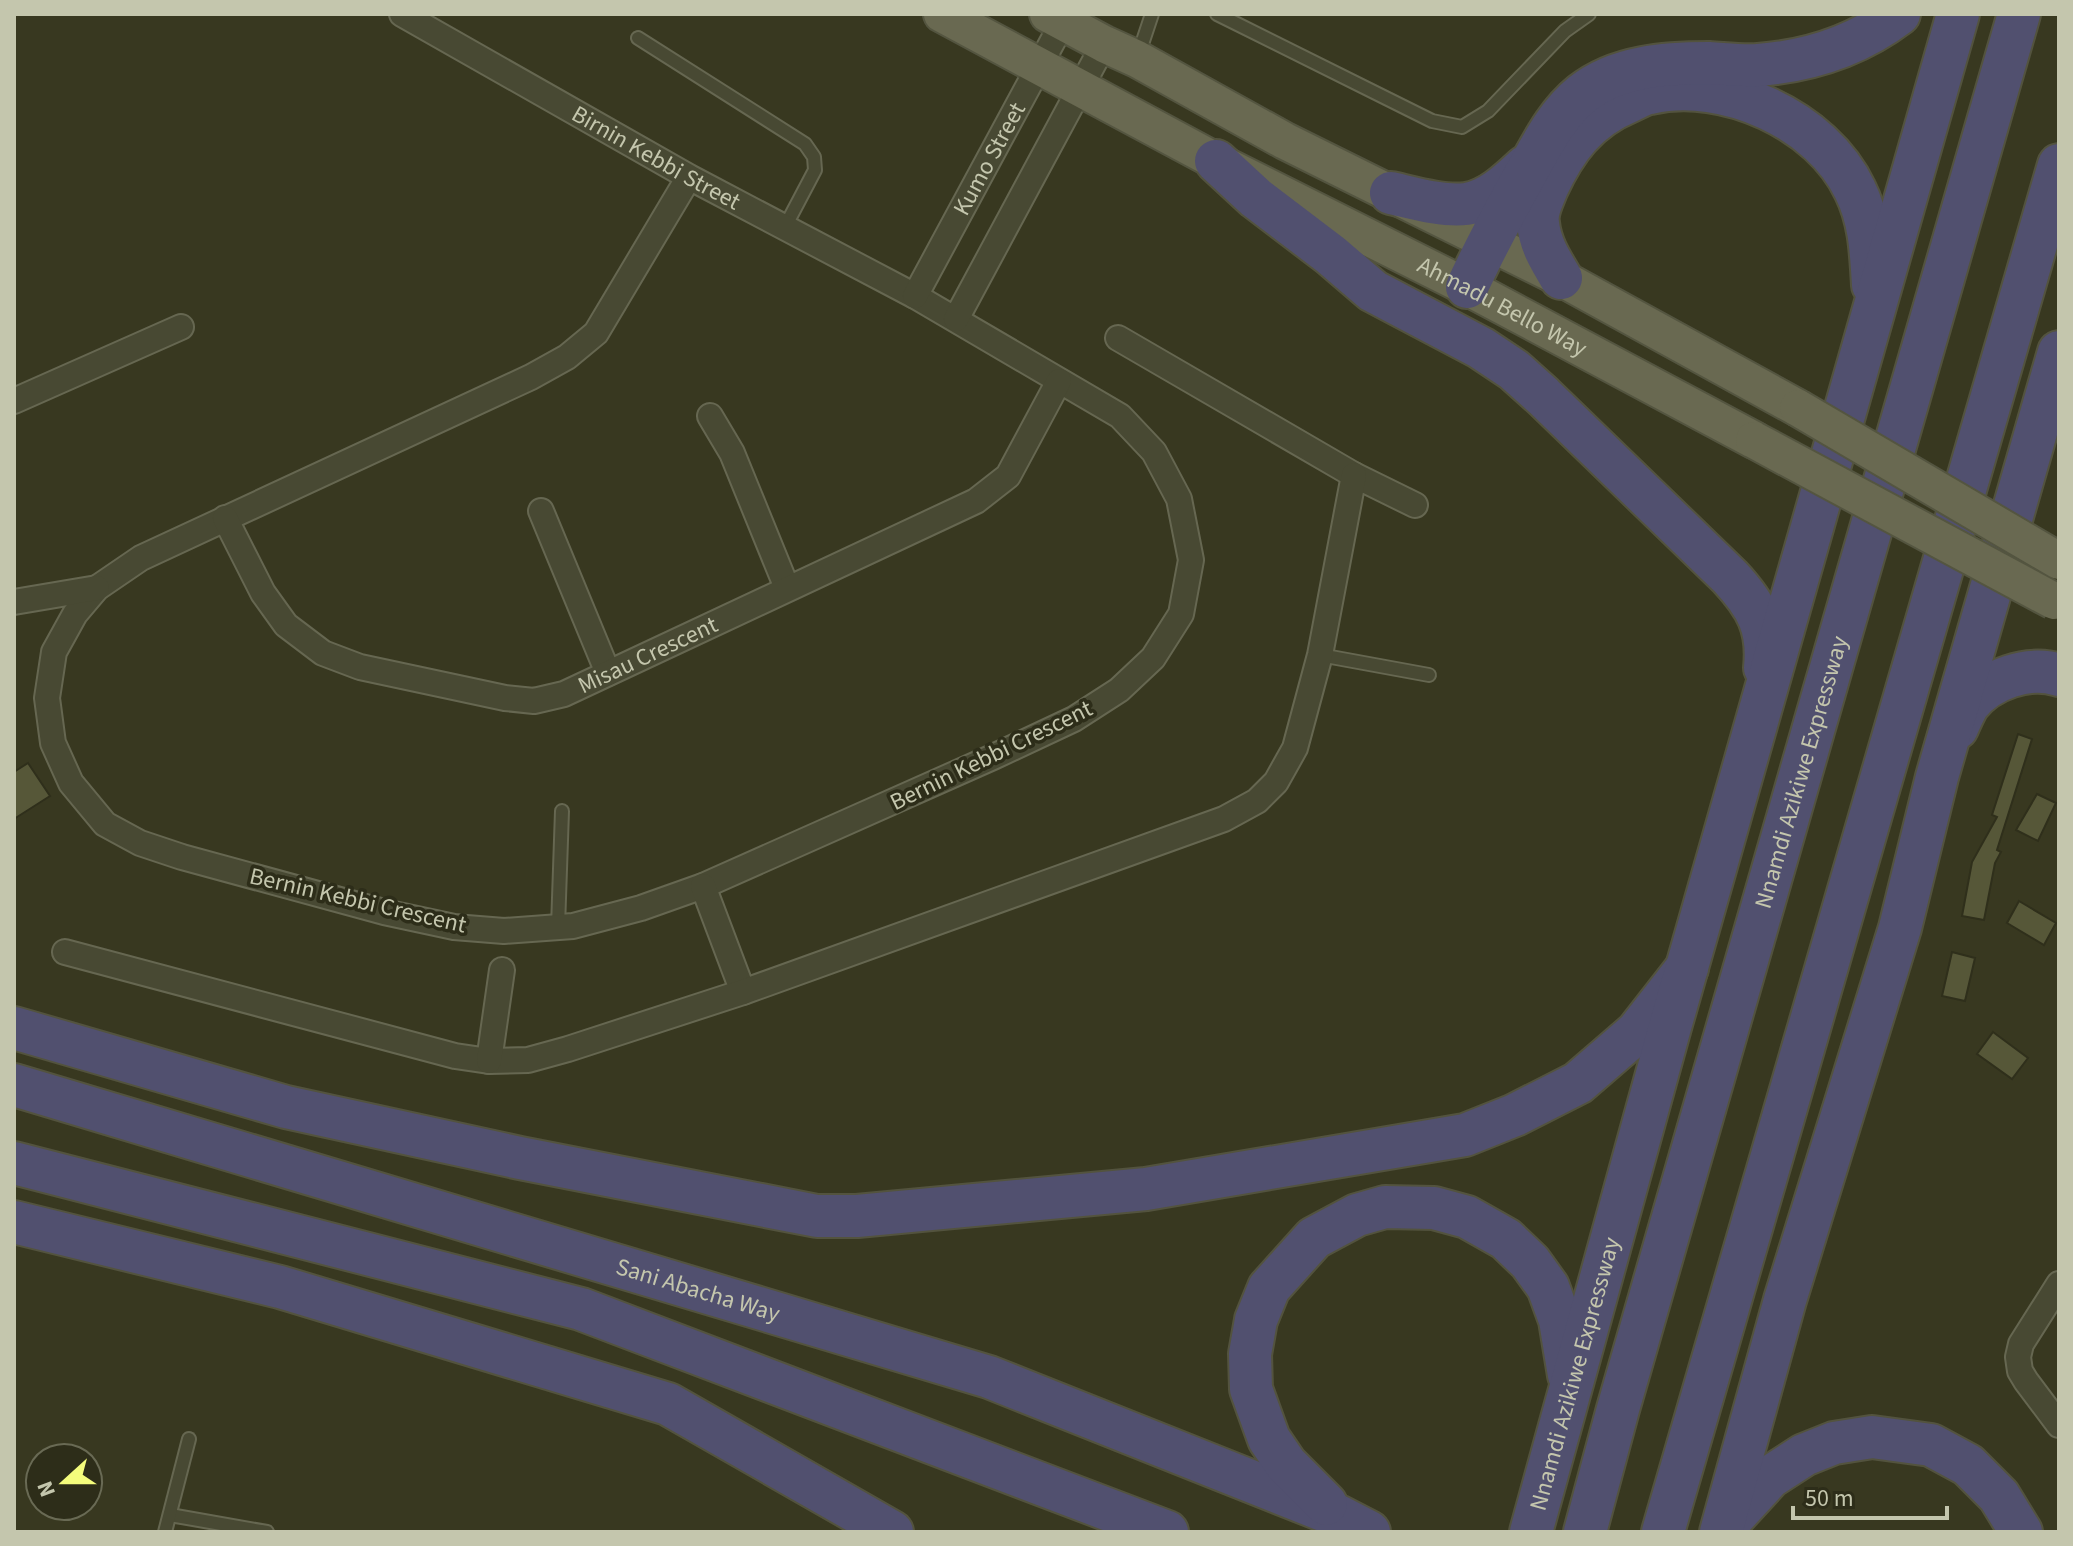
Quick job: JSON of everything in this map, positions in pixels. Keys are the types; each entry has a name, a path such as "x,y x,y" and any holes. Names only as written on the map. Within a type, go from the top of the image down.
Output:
{"highway":[{"path":"1467,287 1489,240 1555,121 1582,94 1608,78 1636,68 1708,63 1754,65 1796,61 1824,54 1860,39 1899,14"},
{"name":"Nnamdi Azikiwe Expressway","path":"1531,1532 1670,1027 1958,14"},
{"name":"Nnamdi Azikiwe Expressway","path":"1585,1532 2019,14"},
{"path":"1561,278 1542,244 1537,220 1540,204 1559,164 1579,136 1612,109 1649,93 1690,89 1726,95 1788,117 1818,141 1839,164 1855,189 1867,220 1871,258 1873,289 1868,335"},
{"path":"1216,161 1256,198 1373,291 1481,348 1514,370 1730,577 1760,617 1766,639 1758,723"},
{"path":"1391,193 1467,204 1489,196 1532,161"},
{"path":"1666,1532 2059,165"},
{"path":"1722,1530 1785,1300 1900,928 1937,777 2057,362"},
{"path":"1937,777 1968,705 1984,691 2008,677 2031,671 2059,675"},
{"path":"14,1028 286,1107 520,1158 817,1216 857,1216 1146,1189 1465,1135 1515,1115 1578,1083 1637,1032 1687,968"},
{"path":"1618,1409 1670,1027"},
{"path":"14,1082 286,1107"},
{"name":"Sani Abacha Way","path":"14,1082 989,1377 1354,1524"},
{"path":"33,1169 280,1287"},
{"path":"33,1169 581,1309 1167,1532"},
{"path":"1354,1524 1286,1464 1269,1439 1251,1389 1250,1354 1256,1320 1269,1288 1314,1238 1357,1215 1397,1207 1434,1208 1467,1217 1506,1239 1530,1262 1548,1287 1560,1320 1571,1387"},
{"path":"14,1222 280,1287 668,1404 892,1532"},
{"path":"1666,1532 1785,1300"},
{"path":"1722,1530 1770,1477 1804,1455 1834,1443 1872,1437 1931,1445 1968,1465 1999,1496 2021,1532"}],"main road":[{"name":"Ahmadu Bello Way","path":"942,14 1216,161 1467,287 2056,603"},
{"name":"Ahmadu Bello Way","path":"1056,18 1285,141 1561,278 1798,408 2059,561"}],"street":[{"name":"Birnin Kebbi Street","path":"402,14 689,177 915,296"},
{"name":"Kumo Street","path":"915,296 1040,67 1056,18"},
{"path":"956,319 1104,44"},
{"name":"Bernin Kebbi Crescent","path":"689,177 596,333 567,357 531,377 141,558 97,588 75,614 54,652 47,698 53,743 71,783 105,824 140,843 182,857 384,912 454,927 504,931 573,926 641,908 703,886 1074,719 1119,690 1153,658 1181,614 1191,560 1179,499 1154,452 1120,416 915,296"},
{"path":"14,401 181,327"},
{"path":"1118,338 1354,475 1415,505"},
{"name":"Misau Crescent","path":"225,518 263,593 286,625 323,653 360,667 505,698 534,701 564,694 976,501 1008,476 1059,381"},
{"path":"710,416 732,453 787,588"},
{"path":"65,952 455,1056 489,1061 528,1060 743,992 1224,819 1257,801 1276,782 1295,748 1320,655 1354,475"},
{"path":"541,511 608,673"},
{"path":"14,602 97,588"},
{"path":"703,886 743,992"},
{"path":"489,1061 502,970"},
{"path":"2059,1284 2021,1344 2018,1357 2020,1371 2026,1381 2059,1425"}],"lane":[{"path":"1137,59 1152,14"},
{"path":"1217,14 1432,121 1462,127 1488,111 1565,31 1589,14"},
{"path":"638,38 805,144 814,157 815,170 785,227"},
{"path":"1320,655 1429,675"},
{"path":"558,927 562,811"},
{"path":"165,1532 189,1439"},
{"path":"170,1515 267,1532"}],"building":[{"path":"2018,734 2032,739 1997,850 2001,852 1995,863 1984,920 1962,916 1972,862 1997,817 1992,815"},
{"path":"28,763 50,796 14,819 14,772"},
{"path":"2037,794 2056,803 2038,841 2016,830"},
{"path":"2019,901 2056,923 2044,945 2007,923"},
{"path":"1952,952 1975,958 1965,1001 1942,996"},
{"path":"1993,1032 2028,1058 2012,1079 1977,1054"}]}
